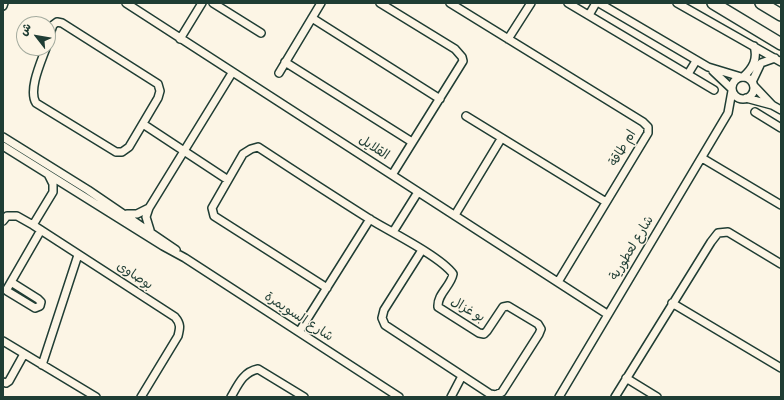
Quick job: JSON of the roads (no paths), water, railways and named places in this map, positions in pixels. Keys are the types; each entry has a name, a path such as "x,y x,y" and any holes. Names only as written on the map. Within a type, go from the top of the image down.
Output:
{"highway":[{"path":"713,3 781,44"},
{"path":"761,3 781,15"}],"street":[{"name":"القلايل","path":"126,3 232,73 607,314"},
{"path":"180,39 202,3"},
{"path":"213,3 261,33"},
{"path":"279,73 321,3"},
{"path":"380,3 455,49 462,57 462,65 392,175"},
{"name":"ام طاقة","path":"450,3 643,122 648,127 648,133 558,282"},
{"path":"508,39 531,3"},
{"path":"568,3 714,90"},
{"path":"589,15 598,3 696,61 708,67 742,77 753,84 772,105"},
{"path":"677,3 778,60"},
{"path":"312,18 440,99"},
{"path":"43,56 33,89 33,97 36,103 116,152 122,152 129,147 158,98 160,91 158,84 62,24 56,23"},
{"path":"732,90 733,82 742,77 753,66 757,56 754,46"},
{"path":"746,99 752,93 753,84 762,63 778,60"},
{"path":"688,74 696,61"},
{"path":"285,62 412,142"},
{"path":"708,67 732,90 737,98 772,105 781,110"},
{"path":"150,231 146,222 149,208 232,73"},
{"name":"شارع لعطورية","path":"559,397 728,113 732,90"},
{"name":"شارع لعطورية","path":"728,113 746,99"},
{"path":"755,112 781,128"},
{"path":"466,116 501,139 606,202"},
{"path":"143,124 228,180"},
{"name":"شارع السويمرة","path":"3,137 150,231 185,258 299,332 387,394 399,397"},
{"path":"455,215 501,139"},
{"name":"شارع السويمرة","path":"3,146 69,189 162,246 185,258"},
{"name":"بو غزال","path":"327,288 214,216 212,208 243,154 250,149 258,148 370,219 393,232 422,250 448,267 452,274 452,278 438,301 439,308 479,333 484,334 503,307 508,306 538,324 541,329 502,392 496,395 490,394 385,325 382,318 384,310 422,250"},
{"path":"702,158 781,205"},
{"path":"33,225 53,192 53,184 50,176"},
{"path":"53,192 69,189"},
{"path":"393,232 418,192"},
{"path":"124,214 137,214 149,208"},
{"name":"بوصاوى","path":"3,221 7,216 17,216 33,225 175,317 179,322 180,328 178,336 141,397"},
{"path":"299,332 370,219"},
{"path":"11,282 38,299 40,306 35,308 7,291 11,282 41,230"},
{"path":"615,397 672,303 711,242 718,234 728,232 781,264"},
{"path":"42,365 78,255"},
{"path":"672,303 781,368"},
{"path":"3,341 96,397"},
{"path":"3,382 6,383 9,381 24,354"},
{"path":"231,397 242,378 251,371 258,369 304,397"},
{"path":"451,397 462,376"},
{"path":"626,378 657,397"}]}
